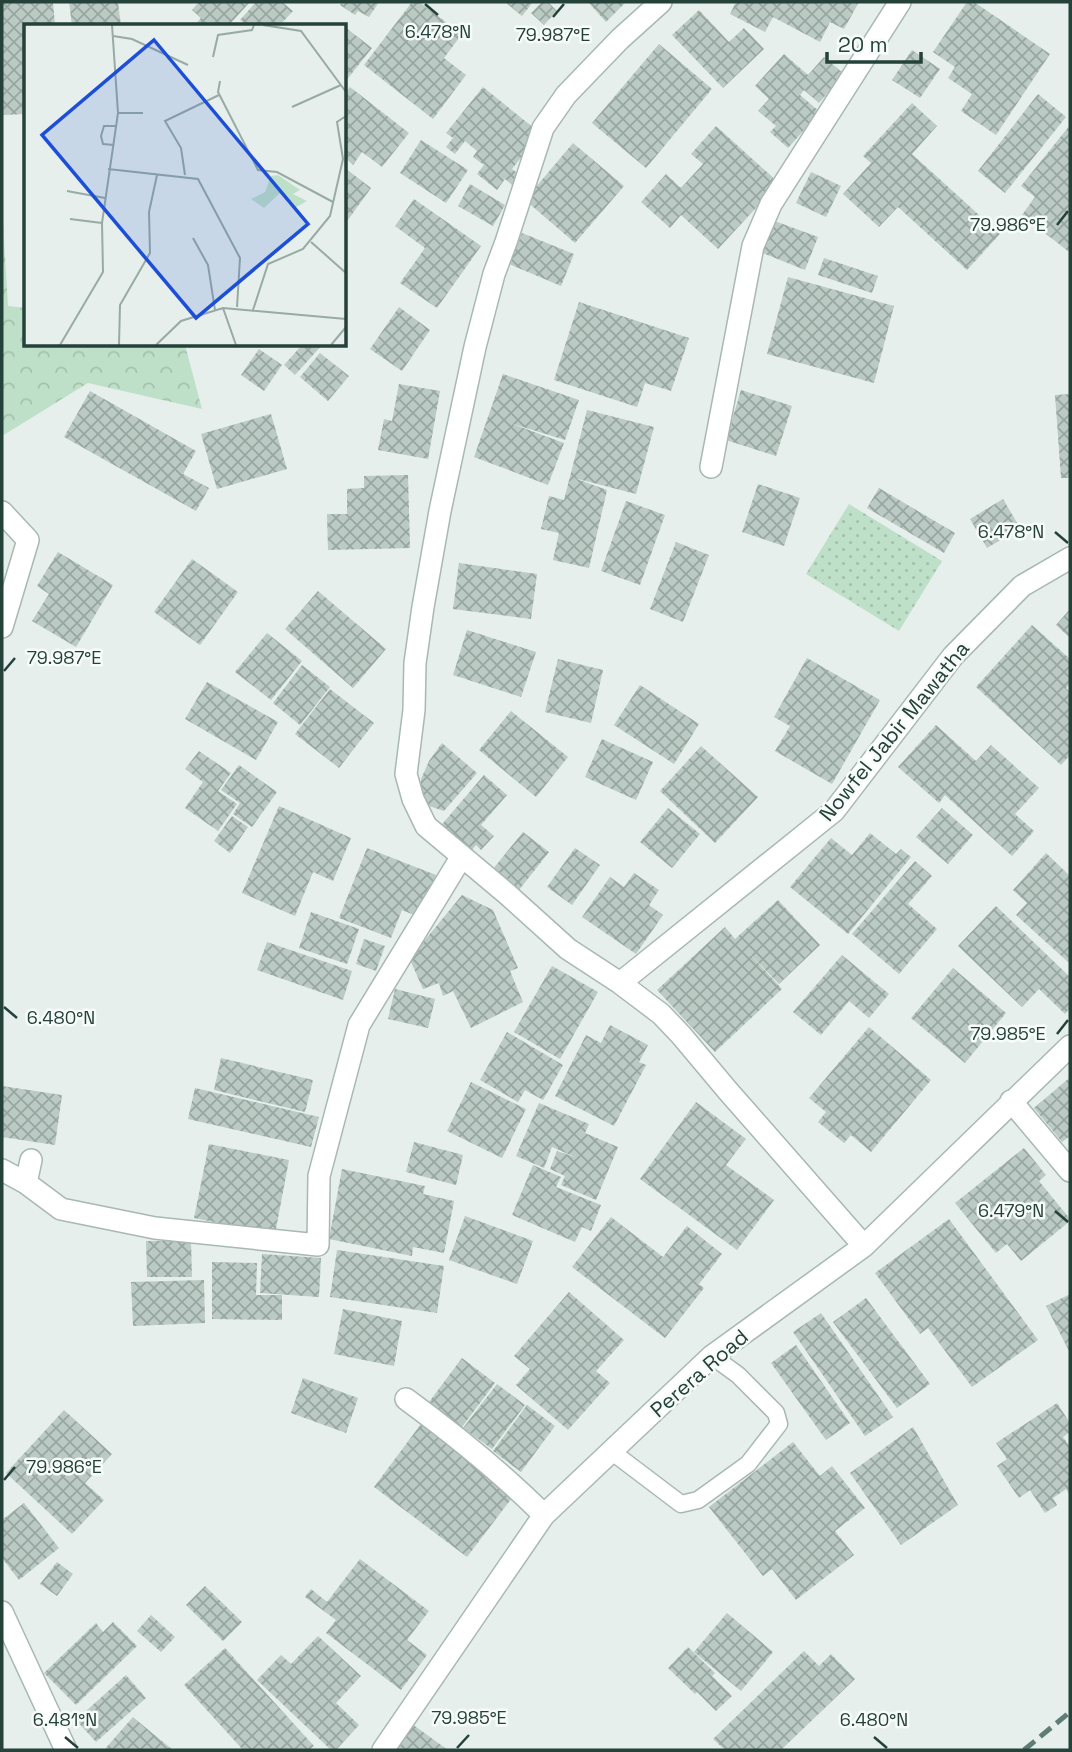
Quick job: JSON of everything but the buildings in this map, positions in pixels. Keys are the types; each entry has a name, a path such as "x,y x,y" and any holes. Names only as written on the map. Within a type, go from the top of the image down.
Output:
{"street":[{"path":"662,2 620,39 566,95 543,128 494,274 475,347 440,511 423,607 415,663 414,710 406,774 413,799 426,826 568,949 661,1014 864,1246"},
{"path":"711,467 753,246 771,204 900,2"},
{"path":"2,512 28,540 2,627"},
{"name":"Nowfel Jabir Mawatha","path":"620,983 834,811 953,656 1022,586 1070,558"},
{"path":"2,1170 26,1183 61,1209 155,1228 318,1245 319,1176 359,1025 462,856"},
{"name":"Perera Road","path":"383,1750 544,1515 712,1356 864,1246 1070,1045"},
{"path":"1011,1101 1070,1171"},
{"path":"26,1183 31,1160"},
{"path":"406,1399 513,1483 544,1515"},
{"path":"2,1612 66,1750"}],"lane":[{"path":"611,1451 681,1504 698,1500 748,1464 779,1424 776,1413 738,1375 712,1356"}],"green space":[{"path":"2,205 8,306 24,308 24,346 185,346 202,409 88,383 2,436"},
{"path":"849,504 942,561 899,631 806,574"}],"railway":[{"path":"1024,1750 1070,1712"}]}
